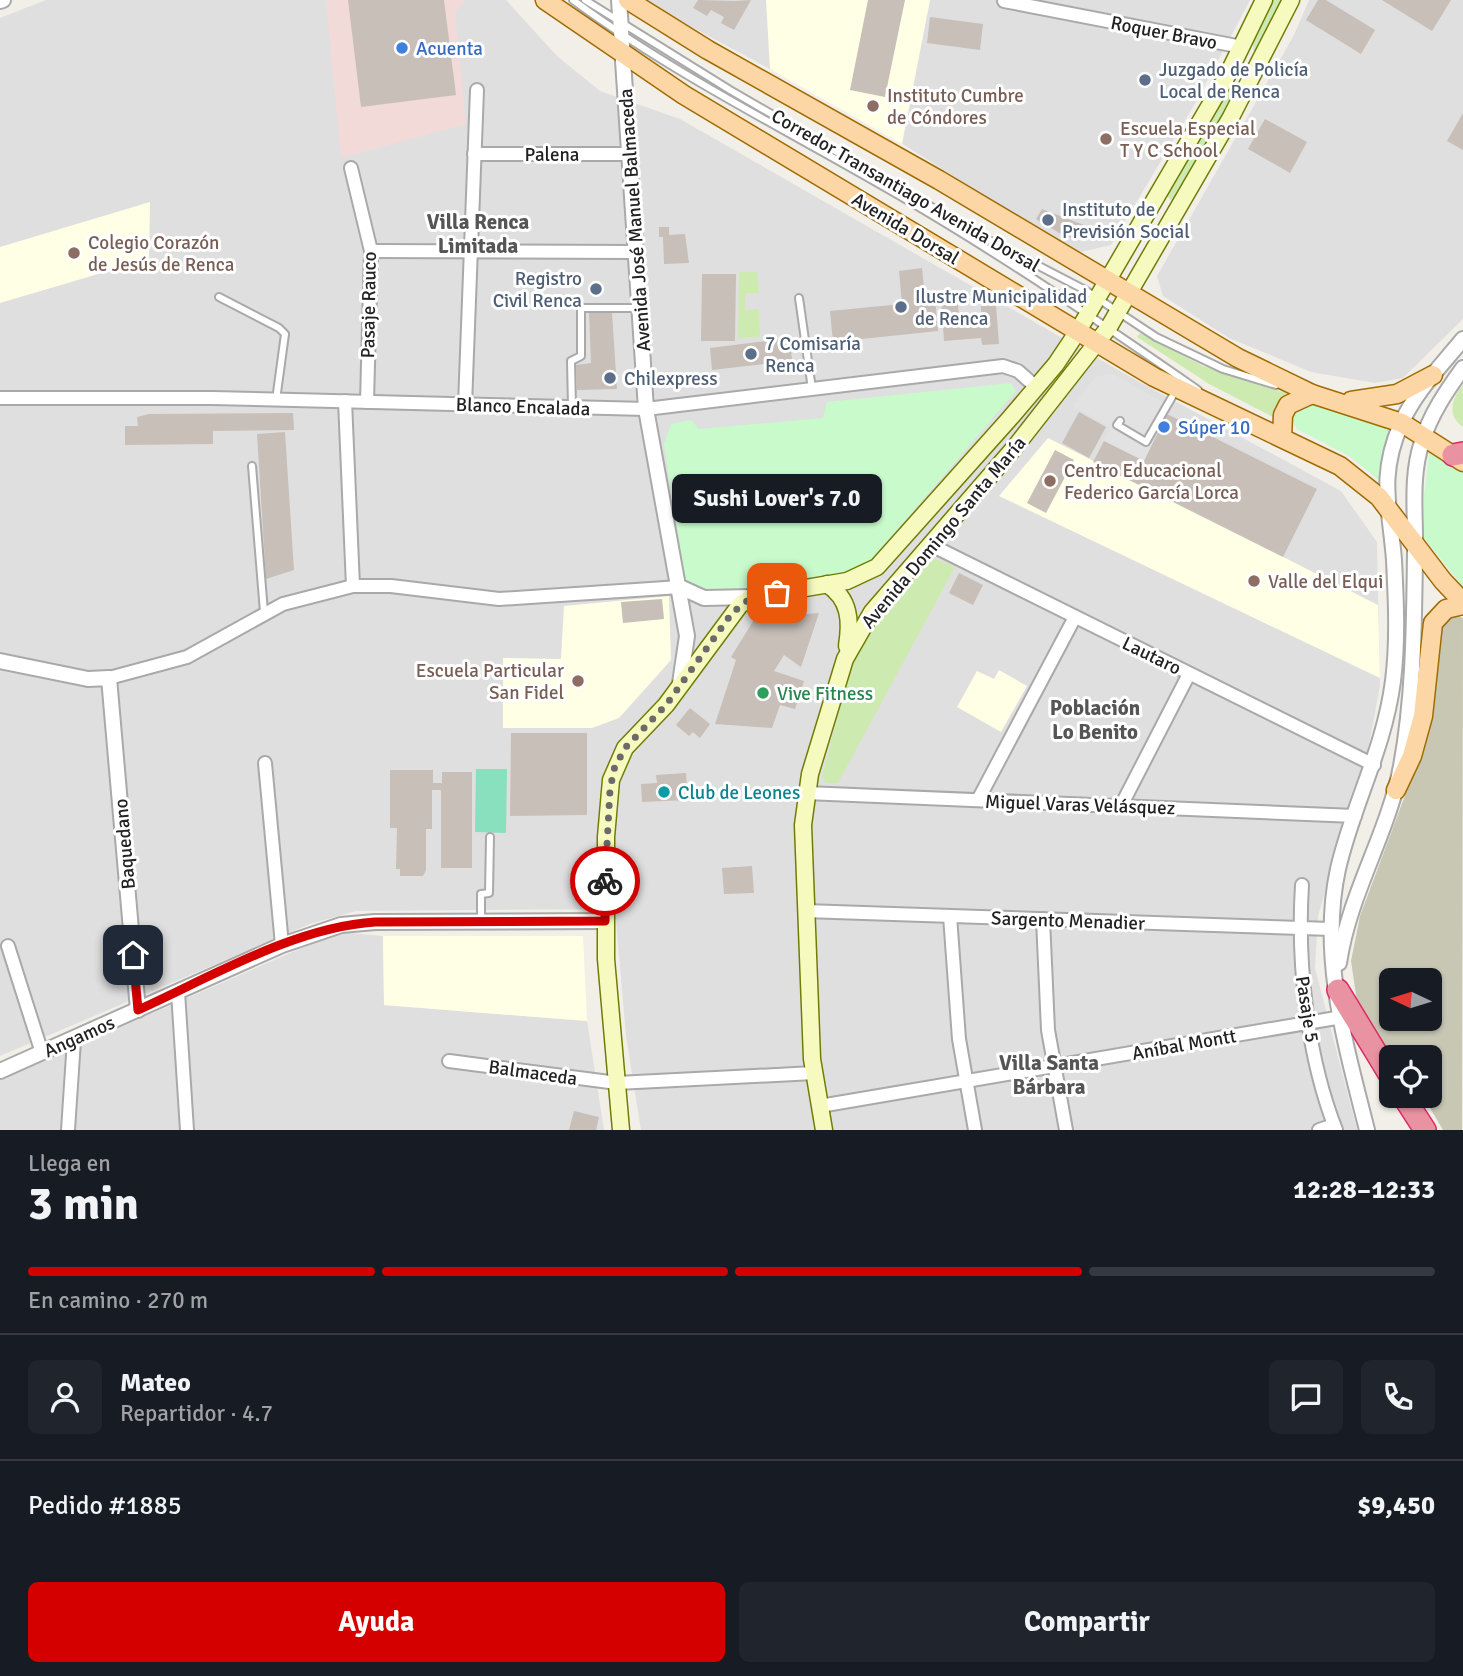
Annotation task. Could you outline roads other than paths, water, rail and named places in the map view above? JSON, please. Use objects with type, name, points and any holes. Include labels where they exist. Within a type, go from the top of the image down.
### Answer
[{"type":"highway","points":[[1337,987],[1379,1057]]},
{"type":"highway","points":[[1411,1108],[1426,1130]]},
{"type":"main road","name":"Avenida Dorsal","points":[[545,0],[624,56],[1098,343],[1177,388],[1340,467],[1379,497],[1463,603]]},
{"type":"main road","points":[[628,0],[720,58],[892,152],[1238,358],[1312,394],[1402,423],[1460,457]]},
{"type":"main road","name":"Avenida Domingo Santa María","points":[[827,584],[859,577],[884,561],[1036,387],[1078,331],[1099,300],[1242,47],[1264,0]]},
{"type":"main road","name":"Avenida Domingo Santa María","points":[[824,1130],[814,1073],[803,825],[806,793],[845,659],[872,612],[931,545],[1109,327],[1231,117],[1291,0]]},
{"type":"main road","points":[[1339,402],[1392,396],[1433,375]]},
{"type":"main road","points":[[1282,438],[1283,415],[1288,405],[1312,394]]},
{"type":"main road","points":[[621,1130],[605,921],[607,824],[614,769],[625,748],[679,688],[732,613],[752,597],[827,584],[839,593],[849,614],[845,659]]},
{"type":"main road","points":[[1396,790],[1412,756],[1423,716],[1433,623],[1446,609],[1463,603]]},
{"type":"street","name":"Avenida José Manuel Balmaceda","points":[[619,0],[646,409],[680,587],[687,648],[679,688]]},
{"type":"street","name":"Roquer Bravo","points":[[1004,1],[1242,47]]},
{"type":"street","points":[[465,404],[477,90]]},
{"type":"street","name":"Palena","points":[[474,154],[630,154]]},
{"type":"street","name":"Pasaje Rauco","points":[[351,168],[371,251],[367,402]]},
{"type":"street","points":[[371,251],[636,252]]},
{"type":"street","points":[[1367,1130],[1342,1017],[1331,929],[1339,869],[1386,723],[1395,657],[1394,557],[1386,507],[1390,461],[1402,423],[1433,375],[1463,339]]},
{"type":"street","name":"Blanco Encalada","points":[[0,398],[345,401],[646,409],[1003,366],[1018,371],[1036,387]]},
{"type":"street","points":[[1337,987],[1347,925],[1396,790],[1410,698],[1415,479],[1424,435],[1444,394],[1463,368]]},
{"type":"street","points":[[345,401],[353,586]]},
{"type":"street","name":"Lautaro","points":[[931,545],[1374,765]]},
{"type":"street","points":[[0,661],[88,679],[109,678],[187,657],[264,612],[296,600],[353,586],[391,586],[499,599],[680,587],[704,598],[752,597]]},
{"type":"street","points":[[978,800],[1075,617]]},
{"type":"street","points":[[1121,806],[1189,674]]},
{"type":"street","name":"Baquedano","points":[[109,678],[138,1010]]},
{"type":"street","points":[[265,762],[282,945]]},
{"type":"street","name":"Miguel Varas Velásquez","points":[[806,793],[1355,816]]},
{"type":"street","name":"Pasaje 5","points":[[1302,885],[1300,928],[1309,1023],[1335,1127]]},
{"type":"street","name":"Sargento Menadier","points":[[805,911],[1331,929]]},
{"type":"street","points":[[950,916],[954,997],[965,1081],[975,1130]]},
{"type":"street","points":[[1043,919],[1044,993],[1053,1067],[1066,1130]]},
{"type":"street","name":"Angamos","points":[[0,1071],[282,945],[325,929],[358,923],[605,921]]},
{"type":"street","points":[[8,946],[42,1053]]},
{"type":"street","points":[[178,992],[187,1130]]},
{"type":"street","name":"Aníbal Montt","points":[[820,1106],[1342,1017]]},
{"type":"street","points":[[68,1130],[74,1040]]},
{"type":"street","name":"Balmaceda","points":[[449,1060],[617,1083]]},
{"type":"street","points":[[617,1083],[814,1073]]},
{"type":"street","points":[[1319,1130],[1335,1127]]},
{"type":"lane","name":"Corredor Transantiago Avenida Dorsal","points":[[573,0],[703,85],[900,196],[1089,314],[1234,415]]},
{"type":"lane","name":"Corredor Transantiago Avenida Dorsal","points":[[585,0],[621,30],[1099,300],[1156,337],[1207,362],[1312,394]]},
{"type":"lane","points":[[219,297],[279,328],[285,334],[276,400]]},
{"type":"lane","points":[[799,298],[813,389]]},
{"type":"lane","points":[[572,409],[571,361],[581,356],[581,308],[640,308]]},
{"type":"lane","points":[[1120,421],[1117,425],[1146,442],[1177,388]]},
{"type":"lane","points":[[252,466],[264,612]]},
{"type":"lane","points":[[481,921],[481,894],[489,894],[490,837]]},
{"type":"place","name":"Acuenta","points":[[402,48]]},
{"type":"place","name":"Juzgado de Policía Local de Renca","points":[[1145,80]]},
{"type":"place","name":"Instituto Cumbre de Cóndores","points":[[873,106]]},
{"type":"place","name":"Escuela Especial T Y C School","points":[[1106,139]]},
{"type":"place","name":"Instituto de Previsión Social","points":[[1048,220]]},
{"type":"place","name":"Colegio Corazón de Jesús de Renca","points":[[74,253]]},
{"type":"place","name":"Registro Civil Renca","points":[[596,289]]},
{"type":"place","name":"Ilustre Municipalidad de Renca","points":[[901,307]]},
{"type":"place","name":"7 Comisaría Renca","points":[[751,354]]},
{"type":"place","name":"Chilexpress","points":[[610,378]]},
{"type":"place","name":"Súper 10","points":[[1164,427]]},
{"type":"place","name":"Centro Educacional Federico García Lorca","points":[[1050,481]]},
{"type":"place","name":"Valle del Elqui","points":[[1254,581]]},
{"type":"place","name":"Sushi Lover's 7.0","points":[[777,593]]},
{"type":"place","name":"Escuela Particular San Fidel","points":[[578,681]]},
{"type":"place","name":"Vive Fitness","points":[[763,693]]},
{"type":"place","name":"Club de Leones","points":[[664,792]]},
{"type":"district","name":"Villa Renca Limitada","points":[[478,234]]},
{"type":"district","name":"Población Lo Benito","points":[[1095,720]]},
{"type":"district","name":"Villa Santa Bárbara","points":[[1049,1075]]}]
